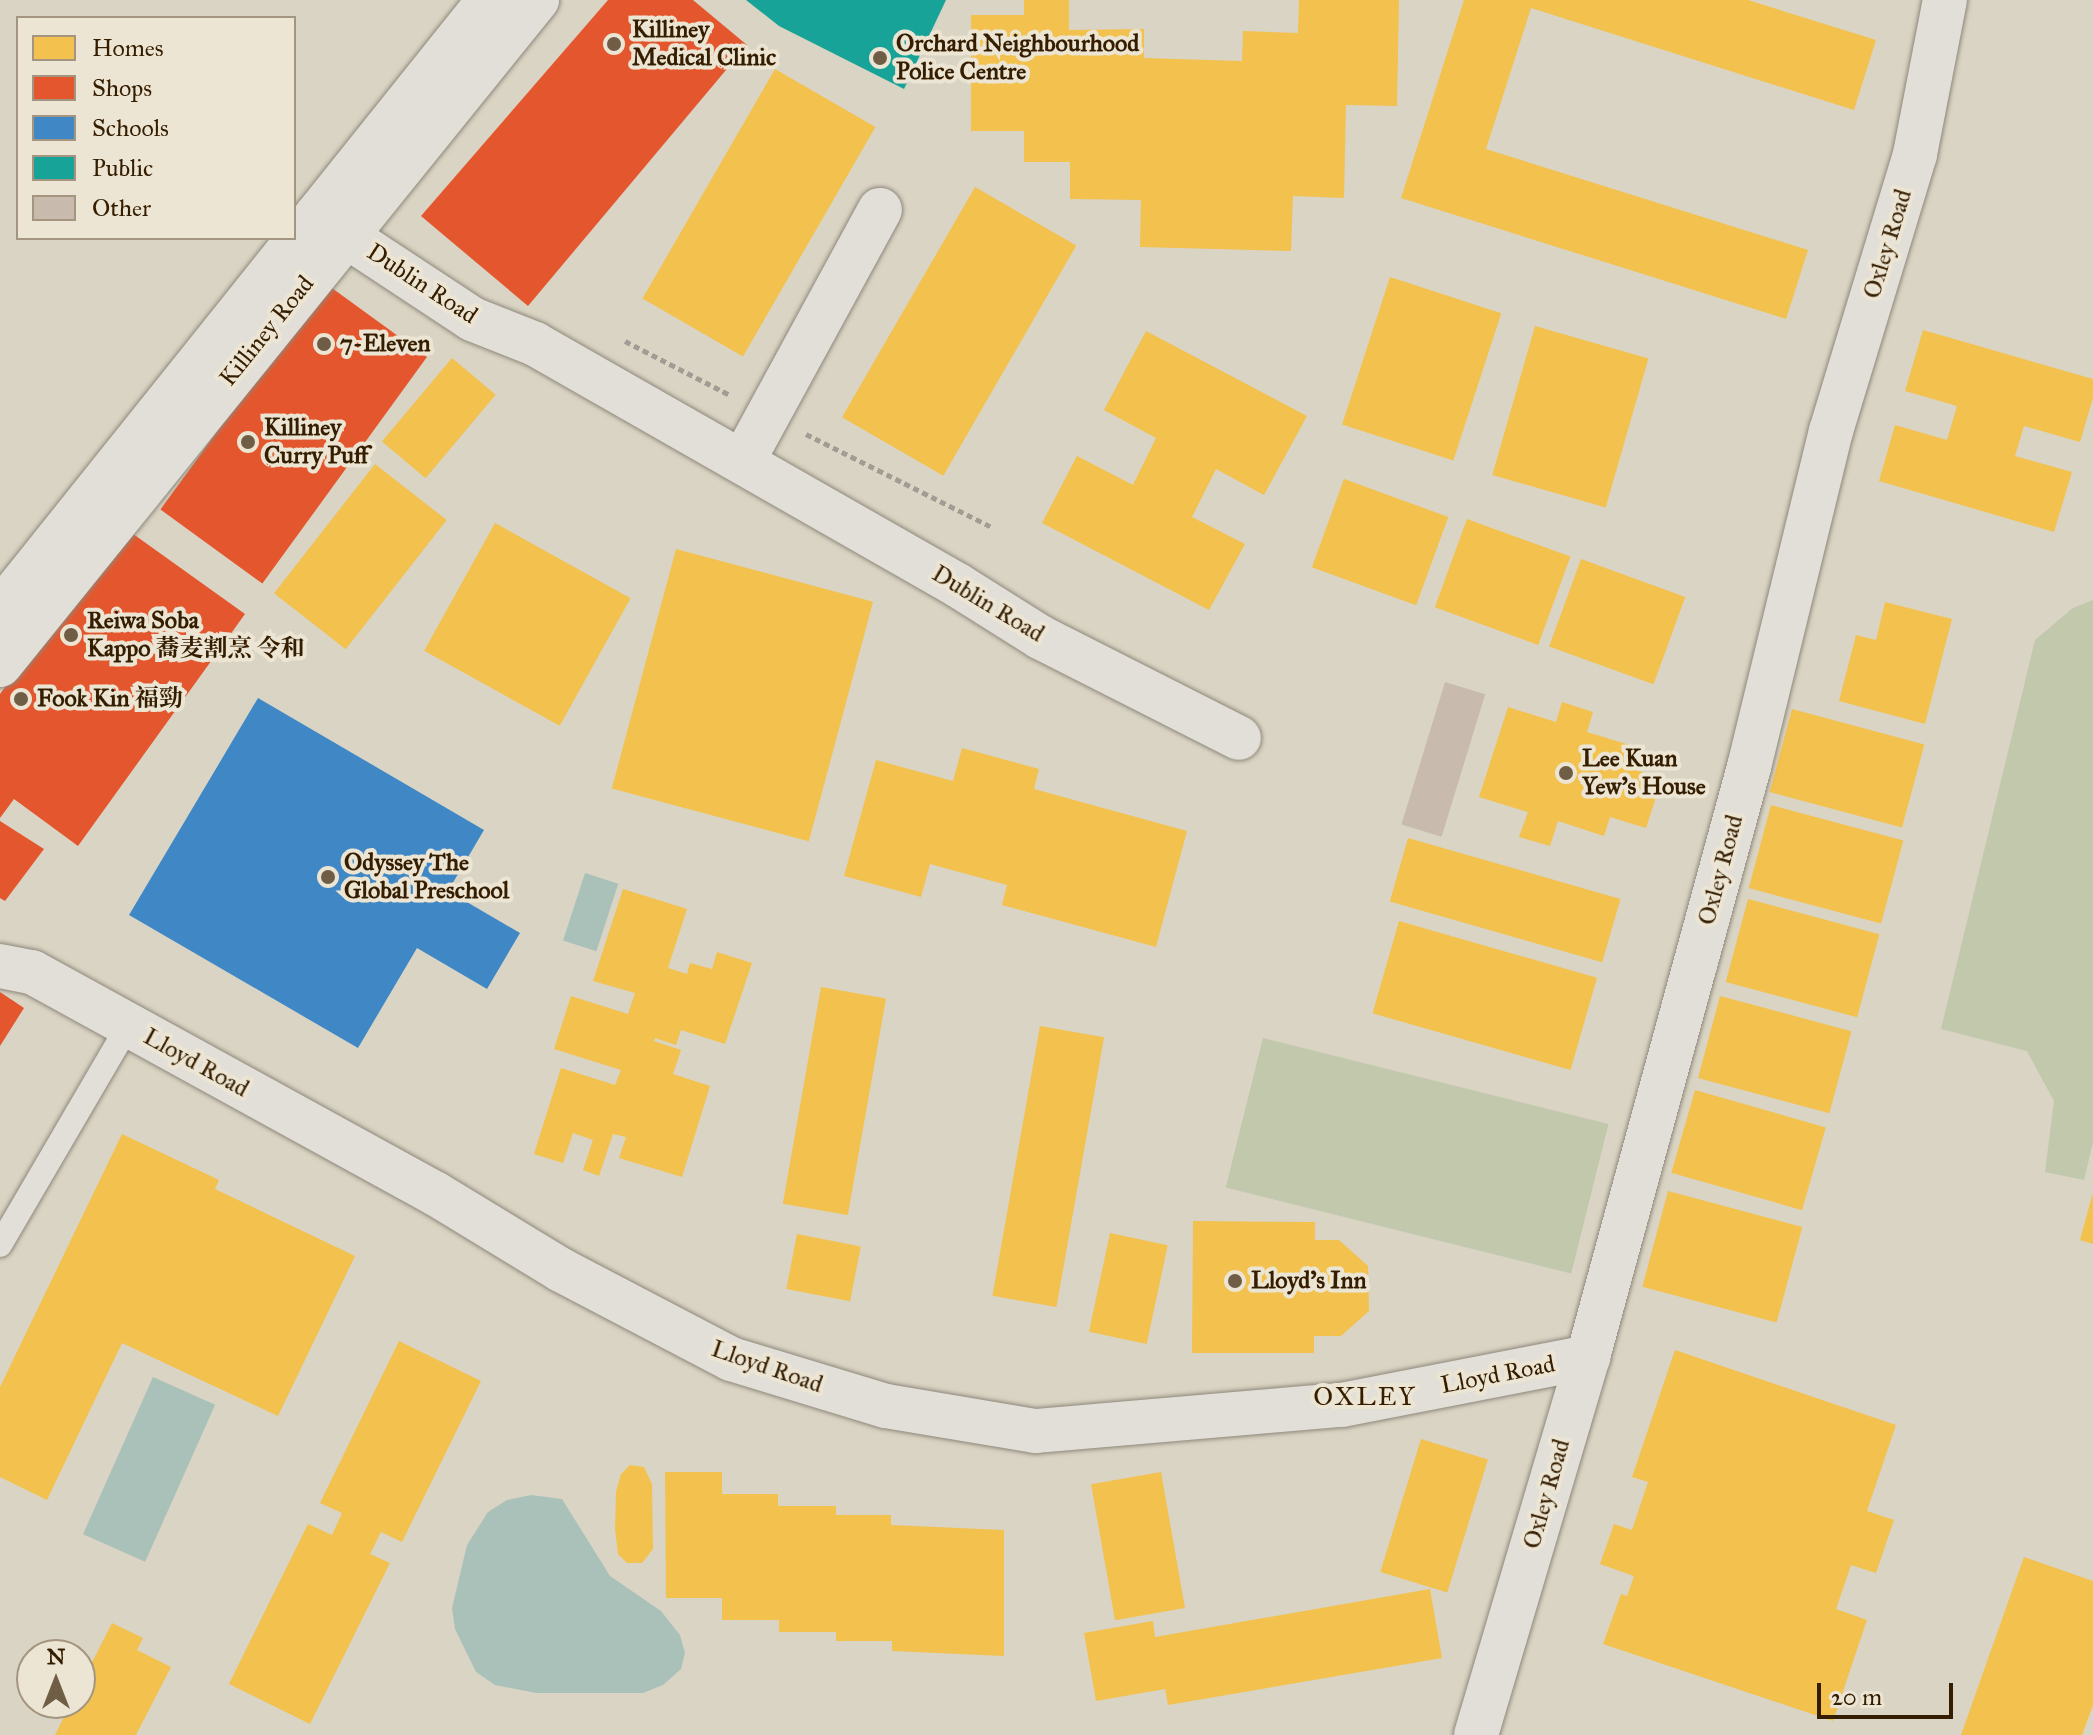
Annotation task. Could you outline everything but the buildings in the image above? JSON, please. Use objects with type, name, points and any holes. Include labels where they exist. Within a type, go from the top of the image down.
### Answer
[{"type":"street","name":"Killiney Road","points":[[0,665],[339,213],[489,0]]},
{"type":"street","name":"Killiney Road","points":[[0,611],[339,213],[537,0]]},
{"type":"street","name":"Oxley Road","points":[[1476,1735],[1588,1357],[1749,767],[1831,431],[1915,154],[1945,0]]},
{"type":"street","points":[[743,461],[880,210]]},
{"type":"street","name":"Dublin Road","points":[[339,213],[472,319],[535,344],[743,461],[1040,637],[1239,738]]},
{"type":"street","name":"Lloyd Road","points":[[0,939],[16,969],[128,1026],[436,1194],[561,1270],[731,1359],[886,1406],[1036,1431],[1342,1405],[1588,1357]]},
{"type":"lane","points":[[0,1245],[128,1026]]},
{"type":"green space","points":[[2093,600],[2093,1142],[2084,1180],[2045,1172],[2054,1101],[2027,1051],[1941,1029],[2035,640],[2073,608]]},
{"type":"green space","points":[[1263,1038],[1608,1124],[1571,1274],[1226,1187]]},
{"type":"water","points":[[585,873],[618,884],[596,951],[563,941]]},
{"type":"water","points":[[153,1377],[215,1405],[145,1562],[83,1534]]},
{"type":"water","points":[[531,1495],[562,1499],[610,1576],[661,1611],[680,1635],[685,1653],[681,1669],[663,1685],[643,1693],[536,1693],[495,1685],[476,1672],[455,1629],[452,1608],[467,1545],[488,1512],[507,1500]]},
{"type":"place","name":"Killiney Medical Clinic","points":[[614,44]]},
{"type":"place","name":"Orchard Neighbourhood Police Centre","points":[[880,58]]},
{"type":"place","name":"7-Eleven","points":[[324,344]]},
{"type":"place","name":"Killiney Curry Puff","points":[[248,442]]},
{"type":"place","name":"Reiwa Soba Kappo 蕎麦割烹 令和","points":[[71,635]]},
{"type":"place","name":"Fook Kin 福勁","points":[[21,699]]},
{"type":"place","name":"Lee Kuan Yew's House","points":[[1566,773]]},
{"type":"place","name":"Odyssey The Global Preschool","points":[[328,877]]},
{"type":"place","name":"Lloyd's Inn","points":[[1235,1281]]},
{"type":"district","name":"OXLEY","points":[[1365,1397]]}]
